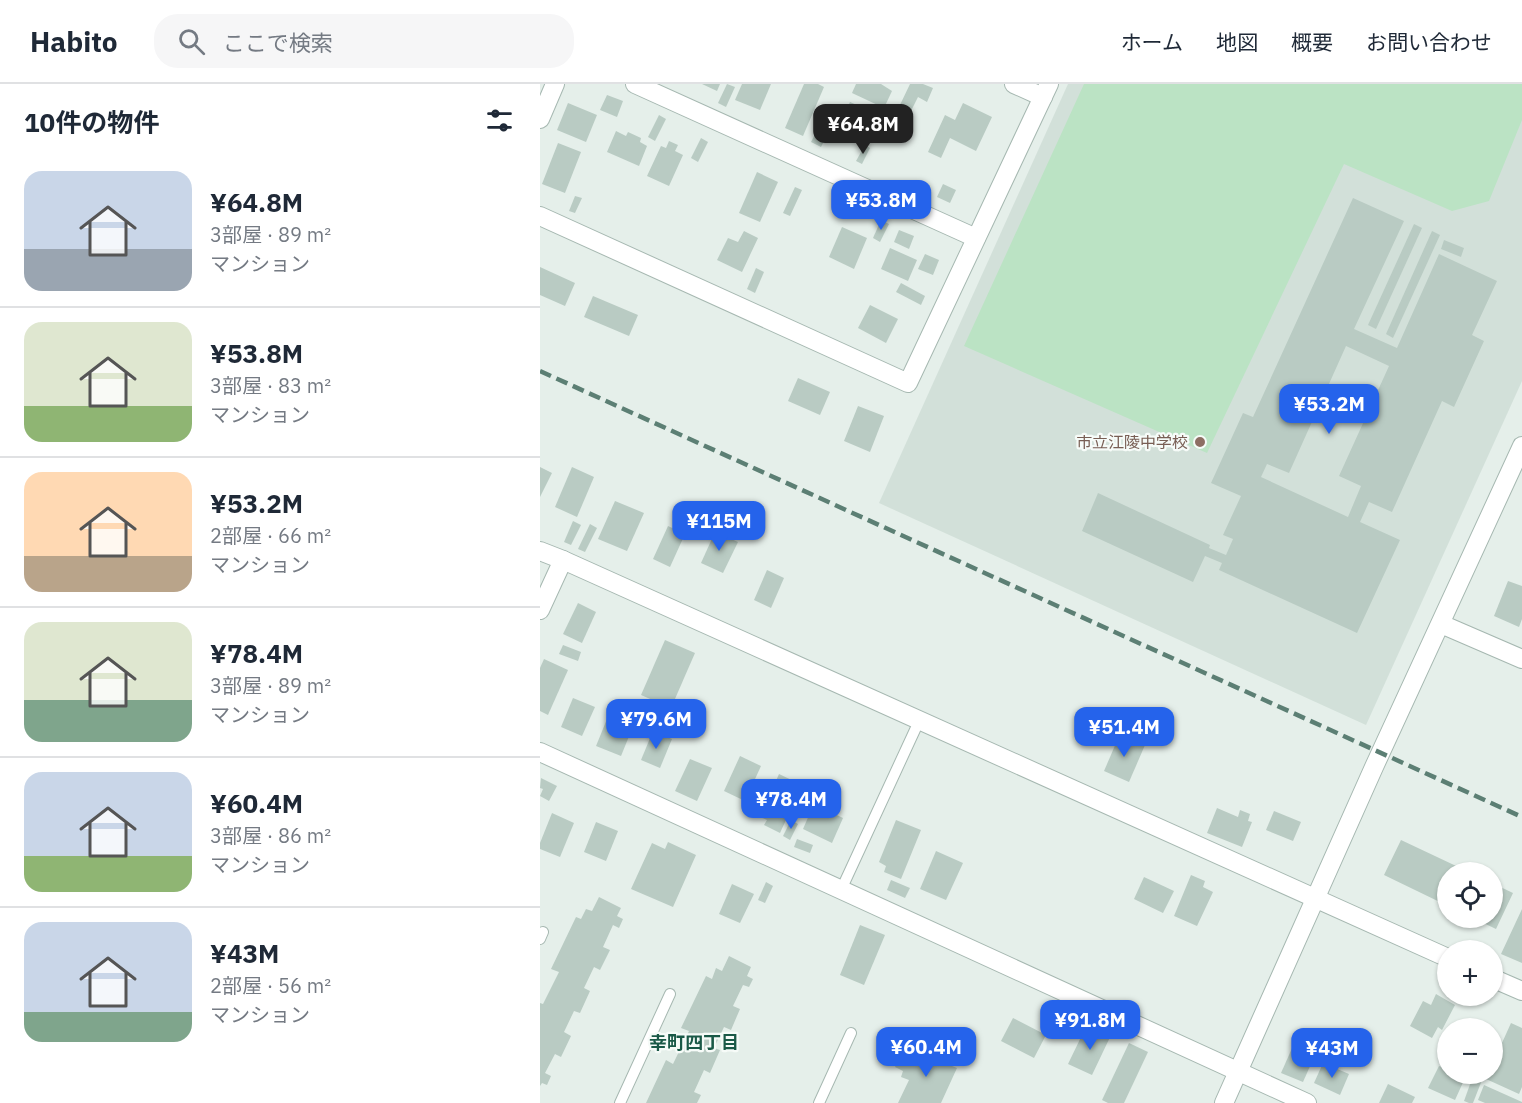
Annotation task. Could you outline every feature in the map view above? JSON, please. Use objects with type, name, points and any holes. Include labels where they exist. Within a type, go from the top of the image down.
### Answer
[{"type":"street","points":[[540,119],[555,84]]},
{"type":"street","points":[[635,84],[976,238]]},
{"type":"street","points":[[540,216],[908,383],[1046,91],[1014,84]]},
{"type":"street","points":[[1224,1103],[1374,767],[1517,470],[1522,447]]},
{"type":"street","points":[[540,550],[1437,953]]},
{"type":"street","points":[[540,610],[563,560]]},
{"type":"street","points":[[1441,624],[1522,659]]},
{"type":"street","points":[[540,752],[1307,1103]]},
{"type":"street","points":[[1503,983],[1522,992]]},
{"type":"lane","points":[[841,890],[920,719]]},
{"type":"lane","points":[[620,1103],[670,994]]},
{"type":"lane","points":[[819,1103],[851,1033]]},
{"type":"shaded area","name":"市立江陵中学校","points":[[1068,84],[1522,84],[1522,381],[1366,725],[879,503]]},
{"type":"green space","points":[[1084,84],[1522,84],[1522,120],[1489,201],[1452,211],[1344,164],[1207,453],[964,346]]},
{"type":"building","points":[[702,84],[720,84],[717,91]]},
{"type":"building","points":[[727,84],[735,87],[726,107],[718,103]]},
{"type":"building","points":[[742,84],[771,84],[760,110],[735,100]]},
{"type":"building","points":[[804,84],[818,84],[824,87],[803,136],[785,128]]},
{"type":"building","points":[[856,84],[881,84],[892,91],[884,108],[852,93]]},
{"type":"building","points":[[910,84],[923,84],[933,88],[927,102],[918,97],[910,113],[899,107]]},
{"type":"building","points":[[607,95],[623,101],[617,117],[600,110]]},
{"type":"building","points":[[850,102],[877,114],[868,136],[840,124]]},
{"type":"building","points":[[568,103],[597,115],[586,142],[557,130]]},
{"type":"building","points":[[963,103],[992,117],[976,151],[950,138],[941,158],[928,152],[945,115],[955,120]]},
{"type":"building","points":[[659,115],[666,119],[655,141],[648,137]]},
{"type":"building","points":[[821,123],[831,127],[821,147],[811,142]]},
{"type":"building","points":[[616,131],[626,136],[628,132],[641,138],[640,142],[647,146],[639,166],[607,152]]},
{"type":"building","points":[[701,138],[708,142],[698,162],[691,158]]},
{"type":"building","points":[[669,141],[678,145],[675,151],[683,155],[669,186],[647,176],[661,146],[666,148]]},
{"type":"building","points":[[558,143],[581,152],[565,193],[542,184]]},
{"type":"building","points":[[865,145],[870,148],[862,164],[856,161]]},
{"type":"building","points":[[757,172],[778,182],[760,222],[739,213]]},
{"type":"building","points":[[943,184],[956,190],[950,203],[937,197]]},
{"type":"building","points":[[795,187],[802,190],[790,216],[783,213]]},
{"type":"building","points":[[575,196],[582,198],[575,213],[569,211]]},
{"type":"building","points":[[1353,198],[1404,221],[1354,329],[1397,348],[1439,254],[1497,281],[1472,335],[1484,341],[1454,407],[1442,401],[1392,512],[1369,502],[1360,522],[1400,540],[1357,633],[1219,570],[1222,563],[1205,556],[1193,582],[1082,531],[1098,493],[1210,545],[1209,548],[1226,555],[1233,539],[1223,535],[1241,496],[1211,483],[1243,413],[1253,417]],"holes":[[[1346,346],[1389,366],[1339,476],[1361,486],[1348,517],[1261,477],[1267,464],[1289,473]]]},
{"type":"building","points":[[881,220],[889,224],[880,242],[873,238]]},
{"type":"building","points":[[1414,224],[1422,228],[1376,329],[1368,325]]},
{"type":"building","points":[[842,227],[867,238],[854,269],[829,257]]},
{"type":"building","points":[[899,230],[914,236],[909,249],[894,242]]},
{"type":"building","points":[[744,231],[758,238],[742,272],[717,260],[728,238],[738,242]]},
{"type":"building","points":[[1432,231],[1440,235],[1393,338],[1386,334]]},
{"type":"building","points":[[1444,240],[1464,248],[1461,257],[1441,249]]},
{"type":"building","points":[[890,248],[917,260],[908,281],[881,269]]},
{"type":"building","points":[[925,254],[939,260],[933,275],[918,269]]},
{"type":"building","points":[[540,267],[575,283],[565,306],[540,295]]},
{"type":"building","points":[[756,268],[764,272],[755,293],[747,289]]},
{"type":"building","points":[[901,283],[925,296],[921,305],[896,292]]},
{"type":"building","points":[[593,296],[638,315],[629,336],[584,317]]},
{"type":"building","points":[[870,305],[898,319],[886,343],[858,328]]},
{"type":"building","points":[[798,378],[830,392],[820,415],[788,401]]},
{"type":"building","points":[[858,406],[884,416],[870,452],[844,441]]},
{"type":"building","points":[[540,467],[552,473],[540,497]]},
{"type":"building","points":[[572,467],[594,477],[577,517],[555,507]]},
{"type":"building","points":[[615,501],[644,513],[627,551],[598,539]]},
{"type":"building","points":[[573,521],[581,525],[571,545],[564,542]]},
{"type":"building","points":[[590,524],[597,528],[585,552],[578,549]]},
{"type":"building","points":[[668,526],[685,534],[670,567],[653,559]]},
{"type":"building","points":[[715,532],[738,542],[723,573],[701,563]]},
{"type":"building","points":[[767,570],[784,578],[771,608],[754,600]]},
{"type":"building","points":[[1508,581],[1522,586],[1522,619],[1519,627],[1494,616]]},
{"type":"building","points":[[578,603],[596,612],[582,643],[563,634]]},
{"type":"building","points":[[665,640],[695,653],[671,708],[641,695]]},
{"type":"building","points":[[563,645],[581,652],[578,661],[559,654]]},
{"type":"building","points":[[544,659],[568,670],[548,715],[540,711],[540,668]]},
{"type":"building","points":[[573,698],[595,707],[582,736],[561,727]]},
{"type":"building","points":[[609,714],[634,724],[621,756],[596,746]]},
{"type":"building","points":[[653,731],[672,739],[660,768],[641,760]]},
{"type":"building","points":[[1120,734],[1145,745],[1129,782],[1104,771]]},
{"type":"building","points":[[740,756],[761,766],[745,801],[724,791]]},
{"type":"building","points":[[690,759],[712,768],[697,801],[675,791]]},
{"type":"building","points":[[779,774],[802,785],[780,833],[764,825],[767,820],[760,817]]},
{"type":"building","points":[[541,778],[557,786],[549,801],[540,796],[543,789],[540,788]]},
{"type":"building","points":[[814,804],[843,818],[832,843],[803,829]]},
{"type":"building","points":[[1217,808],[1238,817],[1240,810],[1250,814],[1248,821],[1252,822],[1242,847],[1207,833]]},
{"type":"building","points":[[1274,811],[1301,822],[1293,841],[1266,830]]},
{"type":"building","points":[[552,813],[574,823],[560,857],[540,849],[540,843]]},
{"type":"building","points":[[791,820],[798,824],[790,840],[783,836]]},
{"type":"building","points":[[896,820],[921,830],[901,879],[884,872],[886,866],[879,862]]},
{"type":"building","points":[[596,822],[618,831],[606,861],[584,852]]},
{"type":"building","points":[[797,839],[813,845],[810,853],[794,847]]},
{"type":"building","points":[[1401,840],[1448,862],[1437,862],[1437,901],[1384,875]]},
{"type":"building","points":[[668,842],[696,855],[673,907],[631,889],[652,843],[665,849]]},
{"type":"building","points":[[936,851],[963,863],[946,900],[920,889]]},
{"type":"building","points":[[1191,875],[1205,881],[1203,887],[1213,892],[1197,926],[1174,916]]},
{"type":"building","points":[[1144,877],[1174,891],[1163,913],[1134,899]]},
{"type":"building","points":[[891,880],[910,888],[905,898],[887,890]]},
{"type":"building","points":[[766,882],[773,886],[765,903],[758,900]]},
{"type":"building","points":[[732,884],[754,894],[740,923],[719,914]]},
{"type":"building","points":[[1503,888],[1513,893],[1503,914]]},
{"type":"building","points":[[599,897],[621,908],[617,916],[623,919],[619,928],[613,925],[603,947],[610,950],[600,970],[594,967],[584,988],[590,991],[580,1013],[574,1011],[564,1032],[571,1036],[561,1057],[555,1054],[545,1073],[551,1076],[547,1085],[542,1083],[540,1086],[540,1003],[543,1004],[559,972],[551,969],[576,917],[581,919],[586,909],[592,911]]},
{"type":"building","points":[[1522,909],[1522,963],[1503,955],[1503,950]]},
{"type":"building","points":[[860,925],[885,935],[864,985],[840,975]]},
{"type":"building","points":[[729,956],[751,967],[747,976],[753,979],[749,987],[743,985],[733,1006],[740,1009],[731,1030],[724,1027],[714,1048],[720,1050],[710,1073],[704,1070],[694,1092],[701,1095],[697,1103],[646,1103],[666,1060],[673,1064],[689,1031],[681,1028],[706,976],[712,979],[716,968],[722,971]]},
{"type":"building","points":[[1436,994],[1437,1006],[1454,1006],[1448,1018],[1437,1018],[1437,1029],[1432,1038],[1410,1026],[1423,1001],[1431,1005]]},
{"type":"building","points":[[1013,1018],[1046,1035],[1034,1058],[1001,1041]]},
{"type":"building","points":[[1511,1023],[1522,1028],[1522,1087],[1519,1094],[1497,1084],[1503,1084],[1503,1041]]},
{"type":"building","points":[[1099,1026],[1112,1033],[1092,1075],[1068,1064],[1083,1033],[1093,1038]]},
{"type":"building","points":[[1129,1043],[1148,1052],[1124,1103],[1108,1103],[1102,1100]]},
{"type":"building","points":[[1293,1046],[1315,1055],[1303,1082],[1281,1073]]},
{"type":"building","points":[[929,1050],[954,1062],[952,1066],[957,1068],[941,1103],[898,1103],[909,1080],[901,1077],[903,1071],[895,1067],[899,1059],[907,1063],[911,1056],[917,1059],[919,1055],[926,1058]]},
{"type":"building","points":[[1323,1063],[1349,1074],[1340,1095],[1314,1083]]},
{"type":"building","points":[[1437,1070],[1437,1084],[1462,1084],[1455,1100],[1428,1088]]},
{"type":"building","points":[[1388,1084],[1415,1097],[1412,1103],[1379,1103]]},
{"type":"building","points":[[1470,1084],[1480,1084],[1473,1103],[1464,1101]]},
{"type":"building","points":[[1484,1085],[1522,1103],[1485,1103],[1478,1100]]},
{"type":"railway","points":[[540,371],[1522,817]]},
{"type":"place","name":"市立江陵中学校","points":[[1200,442]]},
{"type":"district","name":"幸町四丁目","points":[[694,1042]]}]
